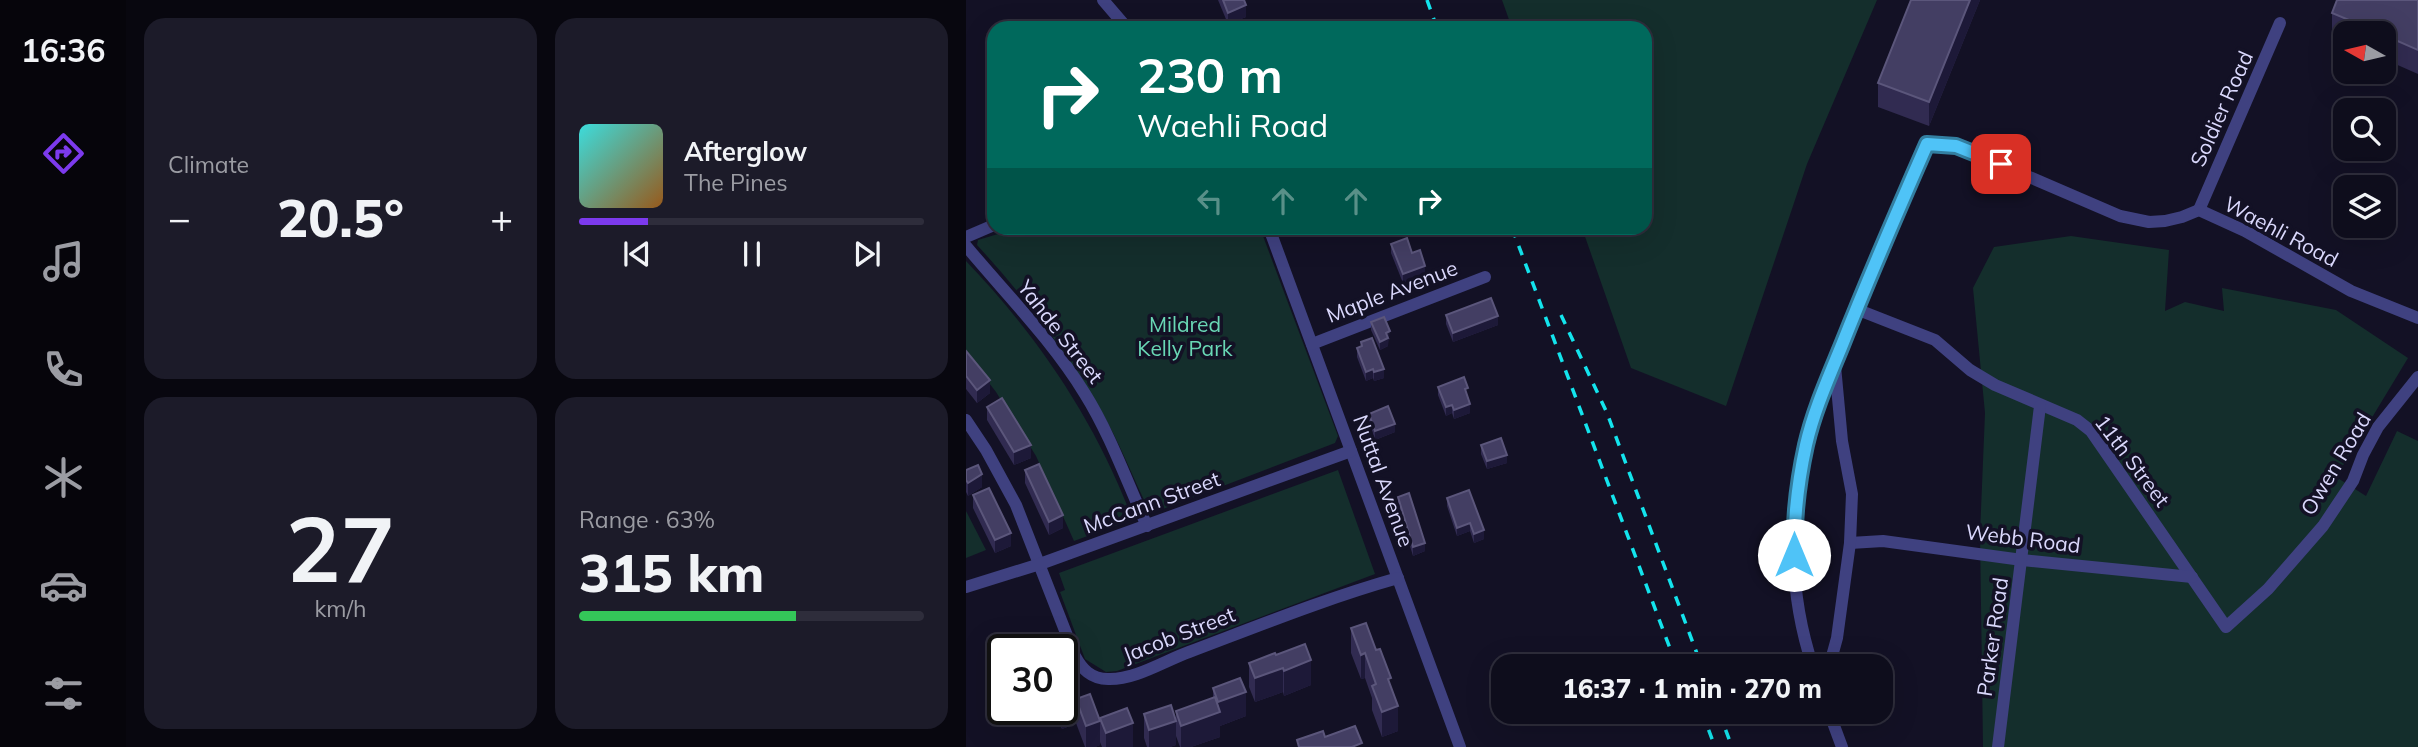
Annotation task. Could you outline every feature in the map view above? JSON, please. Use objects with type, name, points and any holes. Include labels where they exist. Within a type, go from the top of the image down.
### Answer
[{"type":"street","points":[[1103,0],[1121,21]]},
{"type":"street","name":"Soldier Road","points":[[2199,210],[2280,23]]},
{"type":"street","name":"Waehli Road","points":[[1856,309],[1927,144],[1949,145],[1976,153],[2120,216],[2150,222],[2165,221],[2199,210],[2245,231],[2351,292],[2418,318]]},
{"type":"street","points":[[966,237],[987,228]]},
{"type":"street","name":"Nuttal Avenue","points":[[1272,235],[1460,747]]},
{"type":"street","name":"Yahde Street","points":[[966,246],[1057,355],[1085,394],[1147,526]]},
{"type":"street","name":"Maple Avenue","points":[[1312,344],[1485,277]]},
{"type":"street","points":[[1809,654],[1797,600],[1794,521],[1807,442],[1856,309]]},
{"type":"street","name":"11th Street","points":[[1856,309],[1935,340],[1970,370],[1995,385],[2077,420],[2091,431],[2226,627]]},
{"type":"street","points":[[1832,654],[1850,542],[1852,494],[1842,441],[1835,362]]},
{"type":"street","name":"Owen Road","points":[[2226,627],[2268,589],[2323,526],[2353,481],[2378,427],[2418,377]]},
{"type":"street","name":"Parker Road","points":[[1998,747],[2040,406]]},
{"type":"street","name":"Jacob Street","points":[[966,420],[1016,505],[1075,656],[1083,670],[1105,680],[1131,675],[1259,626],[1398,578]]},
{"type":"street","name":"McCann Street","points":[[966,587],[1040,564],[1351,451]]},
{"type":"street","name":"Webb Road","points":[[1850,542],[1883,541],[2022,560],[2192,577]]},
{"type":"street","points":[[1833,724],[1842,747]]},
{"type":"green space","points":[[1502,0],[1877,0],[1807,164],[1726,406],[1631,368],[1584,235],[1652,235],[1652,21],[1510,21]]},
{"type":"green space","name":"Mildred Kelly Park","points":[[995,235],[1263,235],[1338,436],[1335,443],[1155,512],[1149,510],[1087,387],[1043,324],[977,245],[978,240]]},
{"type":"green space","points":[[2071,236],[2169,250],[2165,311],[2185,302],[2224,311],[2222,288],[2336,310],[2408,358],[2336,477],[2366,496],[2397,431],[2418,441],[2418,747],[1983,747],[1980,534],[1985,413],[1973,288],[1994,247]]},
{"type":"green space","points":[[966,261],[1017,318],[1081,412],[1100,445],[1131,515],[1123,523],[1074,541],[1036,456],[996,392],[966,353]]},
{"type":"green space","points":[[1338,470],[1375,574],[1117,671],[1106,672],[1085,659],[1078,634],[1076,634],[1060,592],[1065,590],[1059,573]]},
{"type":"green space","points":[[966,511],[986,550],[966,558]]},
{"type":"building","points":[[1223,0],[1244,0],[1246,5],[1228,13]]},
{"type":"building","points":[[1911,0],[1970,0],[1929,102],[1878,83]]},
{"type":"building","points":[[2337,0],[2418,0],[2418,50],[2396,40],[2396,21],[2351,21],[2332,13]]},
{"type":"building","points":[[1407,238],[1412,253],[1420,250],[1425,266],[1403,274],[1391,244]]},
{"type":"building","points":[[1491,298],[1498,316],[1453,333],[1446,315]]},
{"type":"building","points":[[1384,317],[1390,331],[1386,333],[1388,338],[1380,342],[1371,322]]},
{"type":"building","points":[[1372,338],[1384,369],[1366,372],[1357,348],[1362,346],[1361,342]]},
{"type":"building","points":[[966,351],[990,380],[977,390],[966,376]]},
{"type":"building","points":[[1464,377],[1470,404],[1454,410],[1452,405],[1446,407],[1438,387]]},
{"type":"building","points":[[1002,398],[1031,445],[1014,452],[987,407]]},
{"type":"building","points":[[1388,406],[1395,424],[1375,431],[1369,414]]},
{"type":"building","points":[[1501,438],[1507,455],[1487,461],[1481,445]]},
{"type":"building","points":[[1039,464],[1063,515],[1049,522],[1025,470]]},
{"type":"building","points":[[978,465],[982,474],[968,483],[966,470]]},
{"type":"building","points":[[989,488],[1011,533],[995,540],[973,495]]},
{"type":"building","points":[[1469,490],[1484,530],[1474,534],[1470,523],[1457,528],[1447,498]]},
{"type":"building","points":[[1409,493],[1425,543],[1413,547],[1398,497]]},
{"type":"building","points":[[1366,623],[1376,650],[1380,649],[1398,706],[1382,712],[1372,686],[1376,684],[1365,653],[1361,655],[1351,628]]},
{"type":"building","points":[[1305,644],[1311,660],[1284,671],[1283,668],[1255,678],[1249,663]]},
{"type":"building","points":[[1240,678],[1246,692],[1218,702],[1213,688]]},
{"type":"building","points":[[1090,694],[1100,721],[1086,726],[1078,698]]},
{"type":"building","points":[[1215,697],[1220,712],[1181,726],[1176,711]]},
{"type":"building","points":[[1171,705],[1176,721],[1149,730],[1144,714]]},
{"type":"building","points":[[1127,708],[1133,723],[1106,733],[1100,718]]},
{"type":"building","points":[[1355,726],[1362,743],[1352,747],[1299,747],[1297,740],[1323,731],[1325,737]]},
{"type":"railway","points":[[1427,0],[1434,21]]},
{"type":"railway","points":[[1515,235],[1672,654]]},
{"type":"railway","points":[[1561,315],[1607,413],[1697,654]]},
{"type":"railway","points":[[1706,724],[1715,747]]},
{"type":"railway","points":[[1723,724],[1732,747]]},
{"type":"route","points":[[1794,555],[1794,521],[1800,479],[1807,442],[1818,407],[1856,309],[1927,144],[1956,146],[2001,164]]}]
